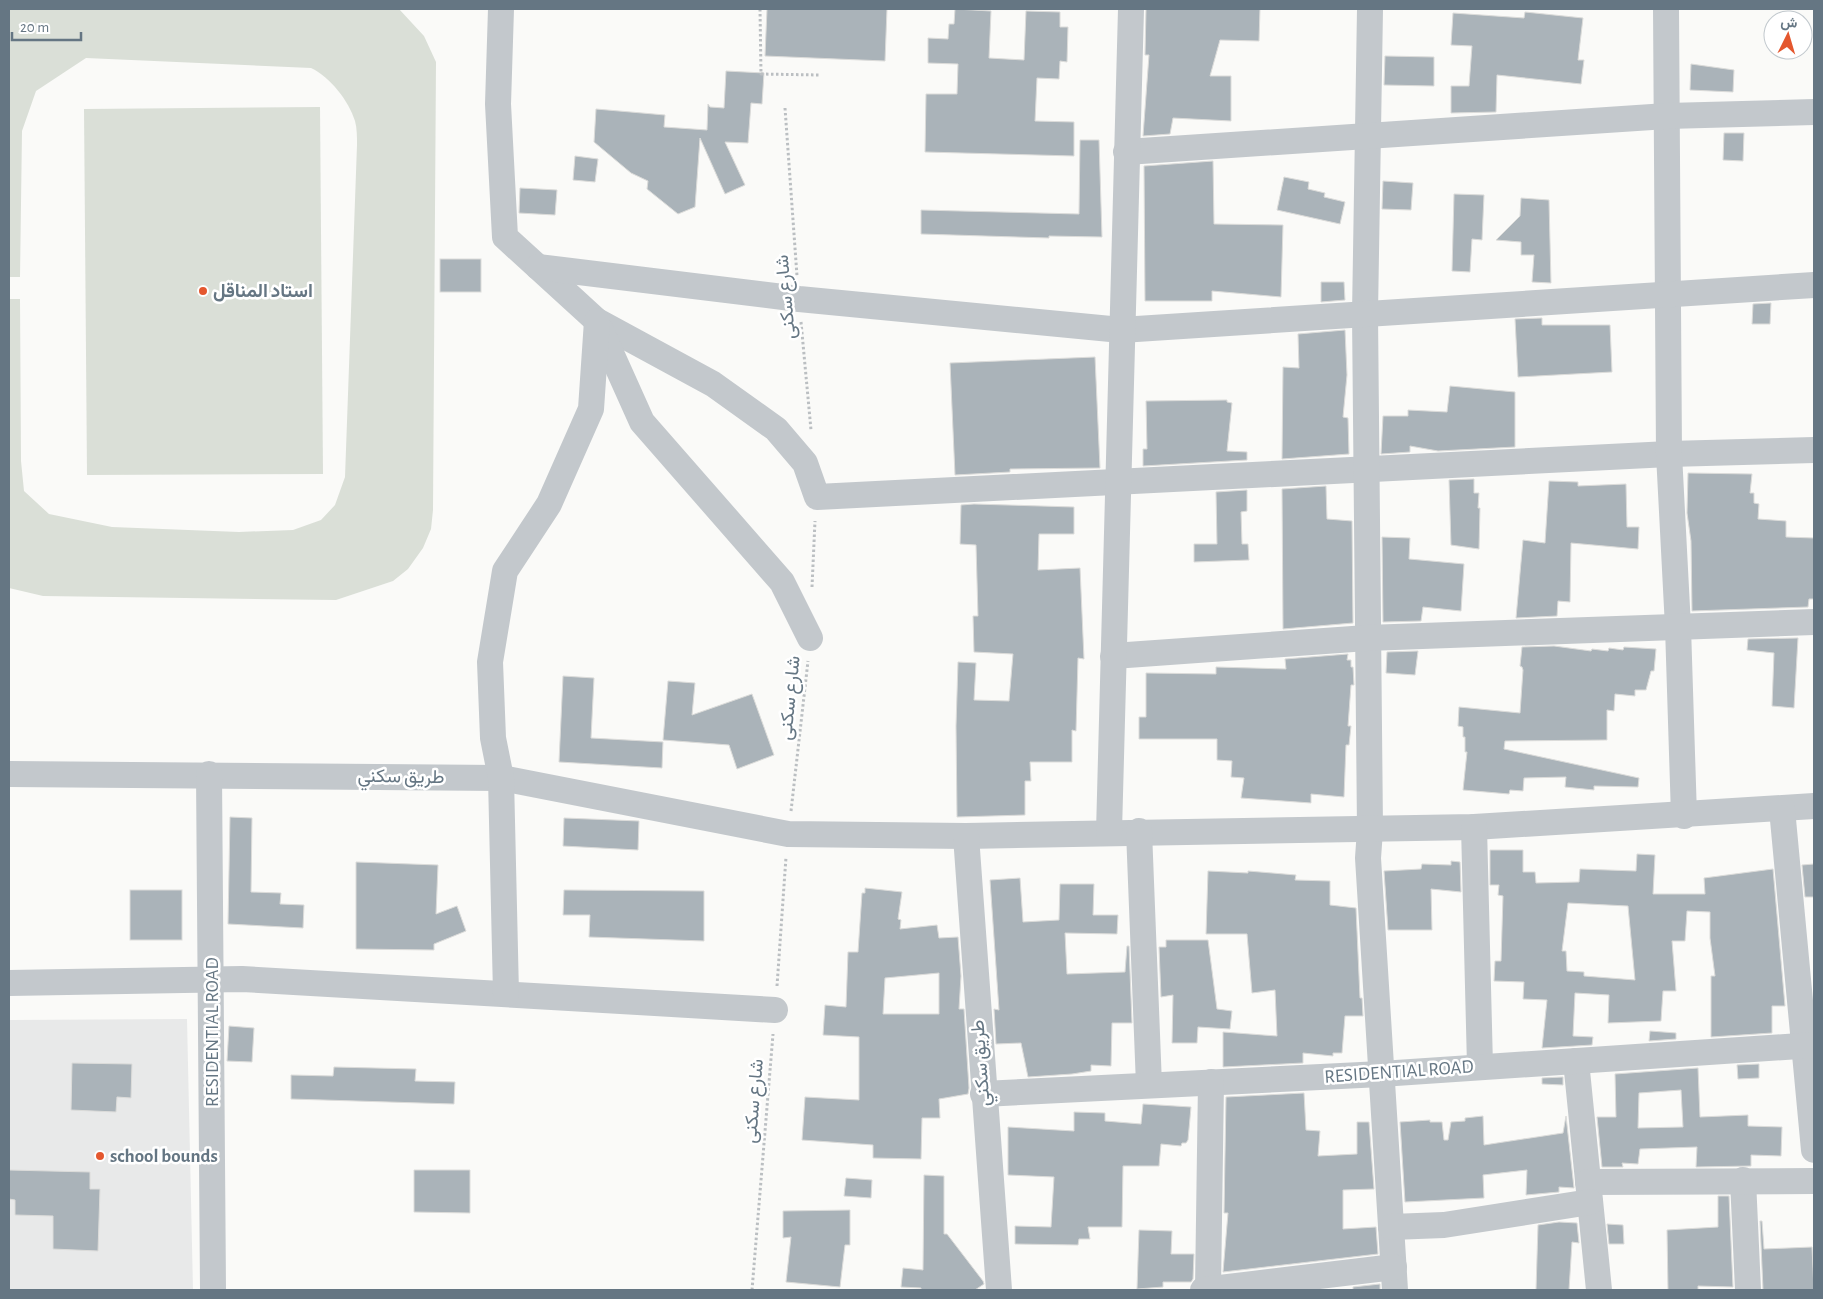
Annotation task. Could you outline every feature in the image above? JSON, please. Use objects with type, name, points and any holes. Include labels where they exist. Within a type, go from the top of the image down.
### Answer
[{"type":"street","points":[[501,9],[498,104],[505,237],[596,321],[714,384],[776,429],[805,463],[816,497],[1669,454],[1814,450]]},
{"type":"street","points":[[1109,832],[1131,9]]},
{"type":"street","points":[[1211,1082],[1205,1290],[1394,1279],[1368,858],[1370,830],[1365,314],[1370,9]]},
{"type":"street","points":[[1666,9],[1669,454],[1678,627],[1684,816]]},
{"type":"street","points":[[1126,152],[1667,116],[1814,112]]},
{"type":"street","points":[[538,266],[799,298],[1121,330],[1814,285]]},
{"type":"street","points":[[596,321],[642,422],[782,582],[810,638]]},
{"type":"street","points":[[506,994],[501,778],[493,738],[490,662],[505,571],[549,504],[591,408],[596,321]]},
{"type":"street","points":[[1113,656],[1367,638],[1814,622]]},
{"type":"street","name":"طريق سكني","points":[[9,774],[209,774],[501,778],[788,834],[966,836],[1109,832],[1370,830],[1474,827],[1684,816],[1814,806]]},
{"type":"street","name":"RESIDENTIAL ROAD","points":[[209,774],[213,1290]]},
{"type":"street","points":[[1782,809],[1809,1045],[1814,1150]]},
{"type":"street","points":[[1474,827],[1480,1066]]},
{"type":"street","points":[[1139,832],[1148,1085]]},
{"type":"street","name":"طريق سكني","points":[[966,836],[983,1094],[999,1290]]},
{"type":"street","points":[[9,983],[242,979],[775,1010]]},
{"type":"street","name":"RESIDENTIAL ROAD","points":[[983,1094],[1381,1074],[1809,1045]]},
{"type":"street","points":[[1576,1061],[1599,1290]]},
{"type":"street","points":[[1391,1227],[1444,1225],[1589,1192],[1743,1180],[1814,1181]]},
{"type":"street","points":[[1743,1180],[1748,1290]]},
{"type":"path","points":[[760,9],[761,74],[819,75]]},
{"type":"path","name":"شارع سكنى","points":[[785,108],[811,437]]},
{"type":"path","points":[[812,591],[816,497]]},
{"type":"path","name":"شارع سكنى","points":[[752,1290],[788,834],[810,638]]},
{"type":"shaded area","points":[[9,9],[399,9],[424,36],[436,62],[433,510],[431,529],[423,548],[408,569],[393,581],[336,600],[43,596],[9,588],[9,299],[20,299],[21,461],[24,491],[49,514],[112,527],[239,532],[293,530],[321,520],[335,505],[345,477],[357,133],[352,113],[338,90],[325,77],[311,68],[86,58],[36,91],[22,131],[20,277],[9,277]]},
{"type":"shaded area","name":"استاد المناقل","points":[[320,107],[323,474],[87,475],[84,109]]},
{"type":"shaded area","name":"school bounds","points":[[187,1019],[193,1290],[9,1290],[9,1020]]},
{"type":"building","points":[[767,9],[887,9],[885,61],[765,56]]},
{"type":"building","points":[[955,9],[991,11],[989,58],[1024,60],[1026,11],[1060,12],[1060,27],[1068,27],[1067,62],[1060,61],[1059,79],[1037,78],[1035,121],[1074,122],[1074,156],[925,152],[926,94],[957,94],[958,64],[928,63],[928,38],[948,39],[949,24],[954,24]]},
{"type":"building","points":[[1146,9],[1260,9],[1259,41],[1220,40],[1210,76],[1231,76],[1231,121],[1173,118],[1170,134],[1143,136],[1149,55],[1145,55]]},
{"type":"building","points":[[1525,12],[1583,18],[1578,60],[1584,60],[1581,84],[1497,75],[1496,112],[1451,113],[1451,86],[1469,86],[1472,46],[1451,45],[1453,13],[1524,18]]},
{"type":"building","points":[[1385,56],[1434,57],[1434,86],[1384,85]]},
{"type":"building","points":[[1691,64],[1734,70],[1733,92],[1690,90]]},
{"type":"building","points":[[726,71],[764,73],[762,104],[751,103],[748,143],[725,142],[745,185],[725,194],[700,138],[695,207],[678,214],[647,189],[648,181],[631,173],[594,142],[596,109],[665,115],[664,127],[707,130],[708,104],[710,107],[724,108]]},
{"type":"building","points":[[1724,133],[1744,133],[1743,161],[1723,160]]},
{"type":"building","points":[[1080,140],[1099,140],[1102,237],[1049,236],[1049,238],[921,234],[921,210],[1079,214]]},
{"type":"building","points":[[575,156],[598,159],[595,182],[573,180]]},
{"type":"building","points":[[1213,161],[1214,224],[1283,225],[1281,297],[1212,291],[1212,301],[1145,301],[1144,166]]},
{"type":"building","points":[[1284,177],[1309,182],[1308,189],[1325,193],[1324,197],[1345,202],[1340,224],[1277,210]]},
{"type":"building","points":[[1383,181],[1413,183],[1411,210],[1382,209]]},
{"type":"building","points":[[520,188],[557,190],[555,215],[519,213]]},
{"type":"building","points":[[1454,194],[1484,195],[1482,240],[1472,239],[1470,272],[1452,271]]},
{"type":"building","points":[[1521,198],[1549,200],[1551,283],[1532,282],[1534,255],[1521,255],[1521,242],[1496,240],[1520,216]]},
{"type":"building","points":[[440,259],[481,259],[481,292],[440,292]]},
{"type":"building","points":[[1321,282],[1344,282],[1345,300],[1321,302]]},
{"type":"building","points":[[1771,303],[1770,324],[1752,324],[1753,304]]},
{"type":"building","points":[[1542,318],[1542,325],[1610,325],[1612,372],[1518,377],[1515,319]]},
{"type":"building","points":[[1345,330],[1347,375],[1343,417],[1348,418],[1349,454],[1282,459],[1283,367],[1299,368],[1298,334]]},
{"type":"building","points":[[1095,357],[1100,468],[1010,469],[1010,472],[955,475],[950,363]]},
{"type":"building","points":[[1450,386],[1515,392],[1515,447],[1438,451],[1410,446],[1410,452],[1381,454],[1383,416],[1408,416],[1408,410],[1447,412]]},
{"type":"building","points":[[1227,400],[1227,402],[1232,403],[1227,451],[1247,452],[1247,460],[1143,466],[1143,449],[1147,449],[1146,401]]},
{"type":"building","points":[[1688,473],[1752,474],[1750,493],[1754,493],[1754,503],[1759,504],[1758,519],[1786,521],[1786,537],[1814,538],[1814,599],[1809,599],[1808,607],[1692,611],[1691,541],[1687,513]]},
{"type":"building","points":[[1474,479],[1474,493],[1479,493],[1479,549],[1451,545],[1449,480]]},
{"type":"building","points":[[1549,481],[1578,482],[1578,486],[1626,484],[1627,527],[1639,527],[1638,549],[1571,543],[1570,602],[1558,601],[1557,616],[1516,618],[1523,540],[1545,543]]},
{"type":"building","points":[[1326,486],[1327,519],[1352,521],[1353,623],[1283,629],[1282,489]]},
{"type":"building","points":[[1247,490],[1247,511],[1241,512],[1242,544],[1248,544],[1249,560],[1194,562],[1194,544],[1217,544],[1216,492]]},
{"type":"building","points":[[961,505],[1074,507],[1074,534],[1039,534],[1038,570],[1080,568],[1084,659],[1078,658],[1076,731],[1072,730],[1072,762],[1030,762],[1031,781],[1025,781],[1025,815],[957,817],[956,726],[958,662],[976,663],[974,700],[1009,701],[1013,654],[974,652],[973,616],[978,616],[976,545],[960,544]]},
{"type":"building","points":[[1382,537],[1410,538],[1409,559],[1464,564],[1461,611],[1423,607],[1421,621],[1383,622]]},
{"type":"building","points":[[1798,638],[1794,708],[1772,706],[1774,653],[1747,650],[1748,639]]},
{"type":"building","points":[[1554,646],[1591,651],[1592,649],[1608,651],[1609,648],[1623,650],[1624,647],[1656,649],[1654,671],[1651,671],[1646,690],[1635,690],[1635,696],[1615,694],[1614,711],[1607,710],[1607,740],[1505,741],[1504,749],[1639,778],[1638,787],[1594,786],[1594,790],[1565,787],[1566,777],[1524,778],[1523,791],[1510,790],[1509,794],[1463,790],[1467,752],[1465,752],[1463,727],[1458,726],[1459,707],[1520,713],[1523,670],[1520,666],[1522,647]]},
{"type":"building","points":[[1418,651],[1415,675],[1386,673],[1387,652]]},
{"type":"building","points":[[1348,654],[1347,660],[1351,660],[1351,667],[1353,667],[1354,685],[1351,685],[1348,726],[1351,726],[1349,745],[1346,745],[1344,797],[1311,794],[1311,803],[1241,798],[1244,778],[1231,777],[1232,761],[1217,760],[1217,739],[1139,739],[1139,717],[1146,717],[1146,673],[1216,674],[1216,667],[1286,669],[1285,659]]},
{"type":"building","points":[[563,676],[594,678],[591,738],[663,742],[662,768],[559,762]]},
{"type":"building","points":[[668,681],[695,683],[692,715],[752,694],[774,755],[737,769],[729,745],[663,740]]},
{"type":"building","points":[[230,817],[252,818],[251,892],[281,893],[280,904],[304,905],[303,928],[228,924]]},
{"type":"building","points":[[564,818],[639,821],[638,850],[563,846]]},
{"type":"building","points":[[1490,850],[1523,850],[1523,872],[1535,872],[1536,883],[1579,882],[1580,869],[1636,871],[1637,854],[1655,855],[1653,894],[1705,894],[1704,878],[1773,869],[1785,1006],[1772,1006],[1772,1033],[1711,1037],[1711,976],[1715,976],[1710,938],[1710,912],[1687,911],[1685,941],[1672,941],[1676,991],[1663,991],[1661,1021],[1608,1023],[1609,995],[1575,993],[1573,1036],[1593,1037],[1592,1045],[1542,1048],[1547,1000],[1523,999],[1524,982],[1494,981],[1495,961],[1501,961],[1503,896],[1498,895],[1499,885],[1490,885]],"holes":[[[1568,903],[1628,906],[1635,980],[1584,976],[1584,972],[1567,971],[1566,951],[1562,951]]]},
{"type":"building","points":[[1451,861],[1460,862],[1461,892],[1431,889],[1432,930],[1388,930],[1384,871],[1421,869],[1422,864],[1451,865]]},
{"type":"building","points":[[356,862],[438,865],[436,914],[457,906],[466,931],[434,944],[434,950],[356,949]]},
{"type":"building","points":[[1814,864],[1814,897],[1805,897],[1802,865]]},
{"type":"building","points":[[1208,871],[1248,873],[1248,871],[1296,875],[1295,880],[1330,881],[1330,905],[1356,908],[1360,998],[1362,998],[1363,1016],[1345,1016],[1342,1053],[1333,1053],[1333,1056],[1303,1053],[1303,1063],[1223,1067],[1223,1032],[1277,1036],[1275,990],[1252,993],[1247,934],[1206,934]]},
{"type":"building","points":[[1020,878],[1023,922],[1059,920],[1060,884],[1094,884],[1093,915],[1118,915],[1117,934],[1065,933],[1067,974],[1125,972],[1127,946],[1129,946],[1132,1023],[1112,1023],[1111,1066],[1091,1065],[1091,1071],[1028,1077],[1021,1043],[996,1044],[994,1009],[999,1010],[990,880]]},
{"type":"building","points":[[865,888],[902,892],[898,919],[901,920],[900,929],[937,925],[939,938],[958,937],[961,976],[959,1009],[964,1009],[968,1094],[939,1099],[940,1118],[922,1118],[921,1159],[873,1158],[873,1145],[802,1140],[805,1097],[859,1100],[859,1037],[823,1035],[825,1005],[846,1007],[848,952],[858,952],[862,893],[865,893]],"holes":[[[939,973],[939,1014],[883,1014],[885,978]]]},
{"type":"building","points":[[130,890],[182,890],[182,940],[130,940]]},
{"type":"building","points":[[564,890],[704,891],[704,941],[589,937],[590,915],[563,915]]},
{"type":"building","points":[[1166,940],[1208,940],[1217,1009],[1232,1011],[1230,1029],[1198,1027],[1197,1043],[1172,1043],[1173,995],[1161,997],[1159,947],[1166,947]]},
{"type":"building","points":[[229,1026],[254,1028],[252,1062],[227,1061]]},
{"type":"building","points":[[1650,1031],[1676,1033],[1676,1039],[1649,1041]]},
{"type":"building","points":[[72,1063],[132,1064],[131,1098],[117,1097],[116,1112],[71,1110]]},
{"type":"building","points":[[1759,1064],[1759,1078],[1738,1079],[1737,1065]]},
{"type":"building","points":[[334,1067],[416,1069],[415,1081],[455,1082],[454,1104],[291,1099],[291,1075],[333,1076]]},
{"type":"building","points":[[1698,1068],[1700,1117],[1748,1115],[1748,1126],[1782,1127],[1781,1156],[1751,1155],[1751,1166],[1696,1167],[1697,1147],[1640,1149],[1638,1164],[1622,1163],[1623,1167],[1602,1167],[1597,1117],[1616,1117],[1615,1074]],"holes":[[[1681,1090],[1683,1127],[1638,1128],[1639,1093]]]},
{"type":"building","points":[[1563,1077],[1563,1085],[1542,1084],[1542,1078]]},
{"type":"building","points":[[1304,1093],[1306,1130],[1320,1131],[1318,1156],[1357,1154],[1357,1122],[1369,1122],[1374,1189],[1343,1190],[1343,1229],[1376,1227],[1378,1254],[1223,1272],[1228,1213],[1224,1213],[1226,1097]]},
{"type":"building","points":[[1143,1104],[1191,1107],[1188,1140],[1186,1143],[1182,1143],[1181,1146],[1161,1144],[1159,1166],[1123,1166],[1122,1227],[1088,1227],[1090,1239],[1079,1239],[1078,1245],[1015,1244],[1015,1226],[1051,1227],[1054,1177],[1008,1175],[1008,1127],[1074,1131],[1074,1112],[1105,1113],[1105,1121],[1141,1124]]},
{"type":"building","points":[[1483,1116],[1484,1145],[1563,1133],[1566,1116],[1574,1188],[1559,1187],[1559,1192],[1526,1195],[1527,1170],[1483,1175],[1484,1198],[1405,1202],[1400,1122],[1430,1120],[1430,1122],[1442,1122],[1444,1140],[1448,1140],[1451,1122],[1465,1121],[1465,1118]]},
{"type":"building","points":[[9,1170],[90,1172],[90,1189],[100,1189],[98,1251],[53,1249],[53,1216],[15,1215],[15,1200],[9,1199]]},
{"type":"building","points":[[414,1170],[470,1170],[470,1213],[414,1212]]},
{"type":"building","points":[[924,1175],[944,1176],[944,1234],[947,1234],[983,1281],[984,1284],[975,1290],[921,1290],[921,1288],[901,1287],[903,1268],[923,1270]]},
{"type":"building","points":[[846,1178],[872,1180],[871,1198],[844,1196]]},
{"type":"building","points":[[1718,1196],[1729,1196],[1733,1287],[1698,1286],[1698,1290],[1668,1290],[1667,1230],[1718,1227]]},
{"type":"building","points":[[850,1210],[850,1245],[845,1245],[840,1287],[786,1282],[791,1237],[783,1238],[783,1211]]},
{"type":"building","points":[[1760,1221],[1762,1221],[1764,1249],[1812,1247],[1814,1290],[1763,1290]]},
{"type":"building","points":[[1559,1222],[1577,1223],[1579,1243],[1572,1242],[1569,1290],[1536,1290],[1538,1225]]},
{"type":"building","points":[[1607,1224],[1623,1225],[1624,1244],[1609,1244]]},
{"type":"building","points":[[1139,1230],[1172,1231],[1171,1254],[1194,1254],[1193,1279],[1191,1282],[1163,1282],[1163,1287],[1137,1289]]},
{"type":"building","points":[[1380,1284],[1380,1290],[1353,1290],[1353,1287]]},
{"type":"place","name":"استاد المناقل","points":[[203,291]]},
{"type":"place","name":"school bounds","points":[[100,1156]]}]
